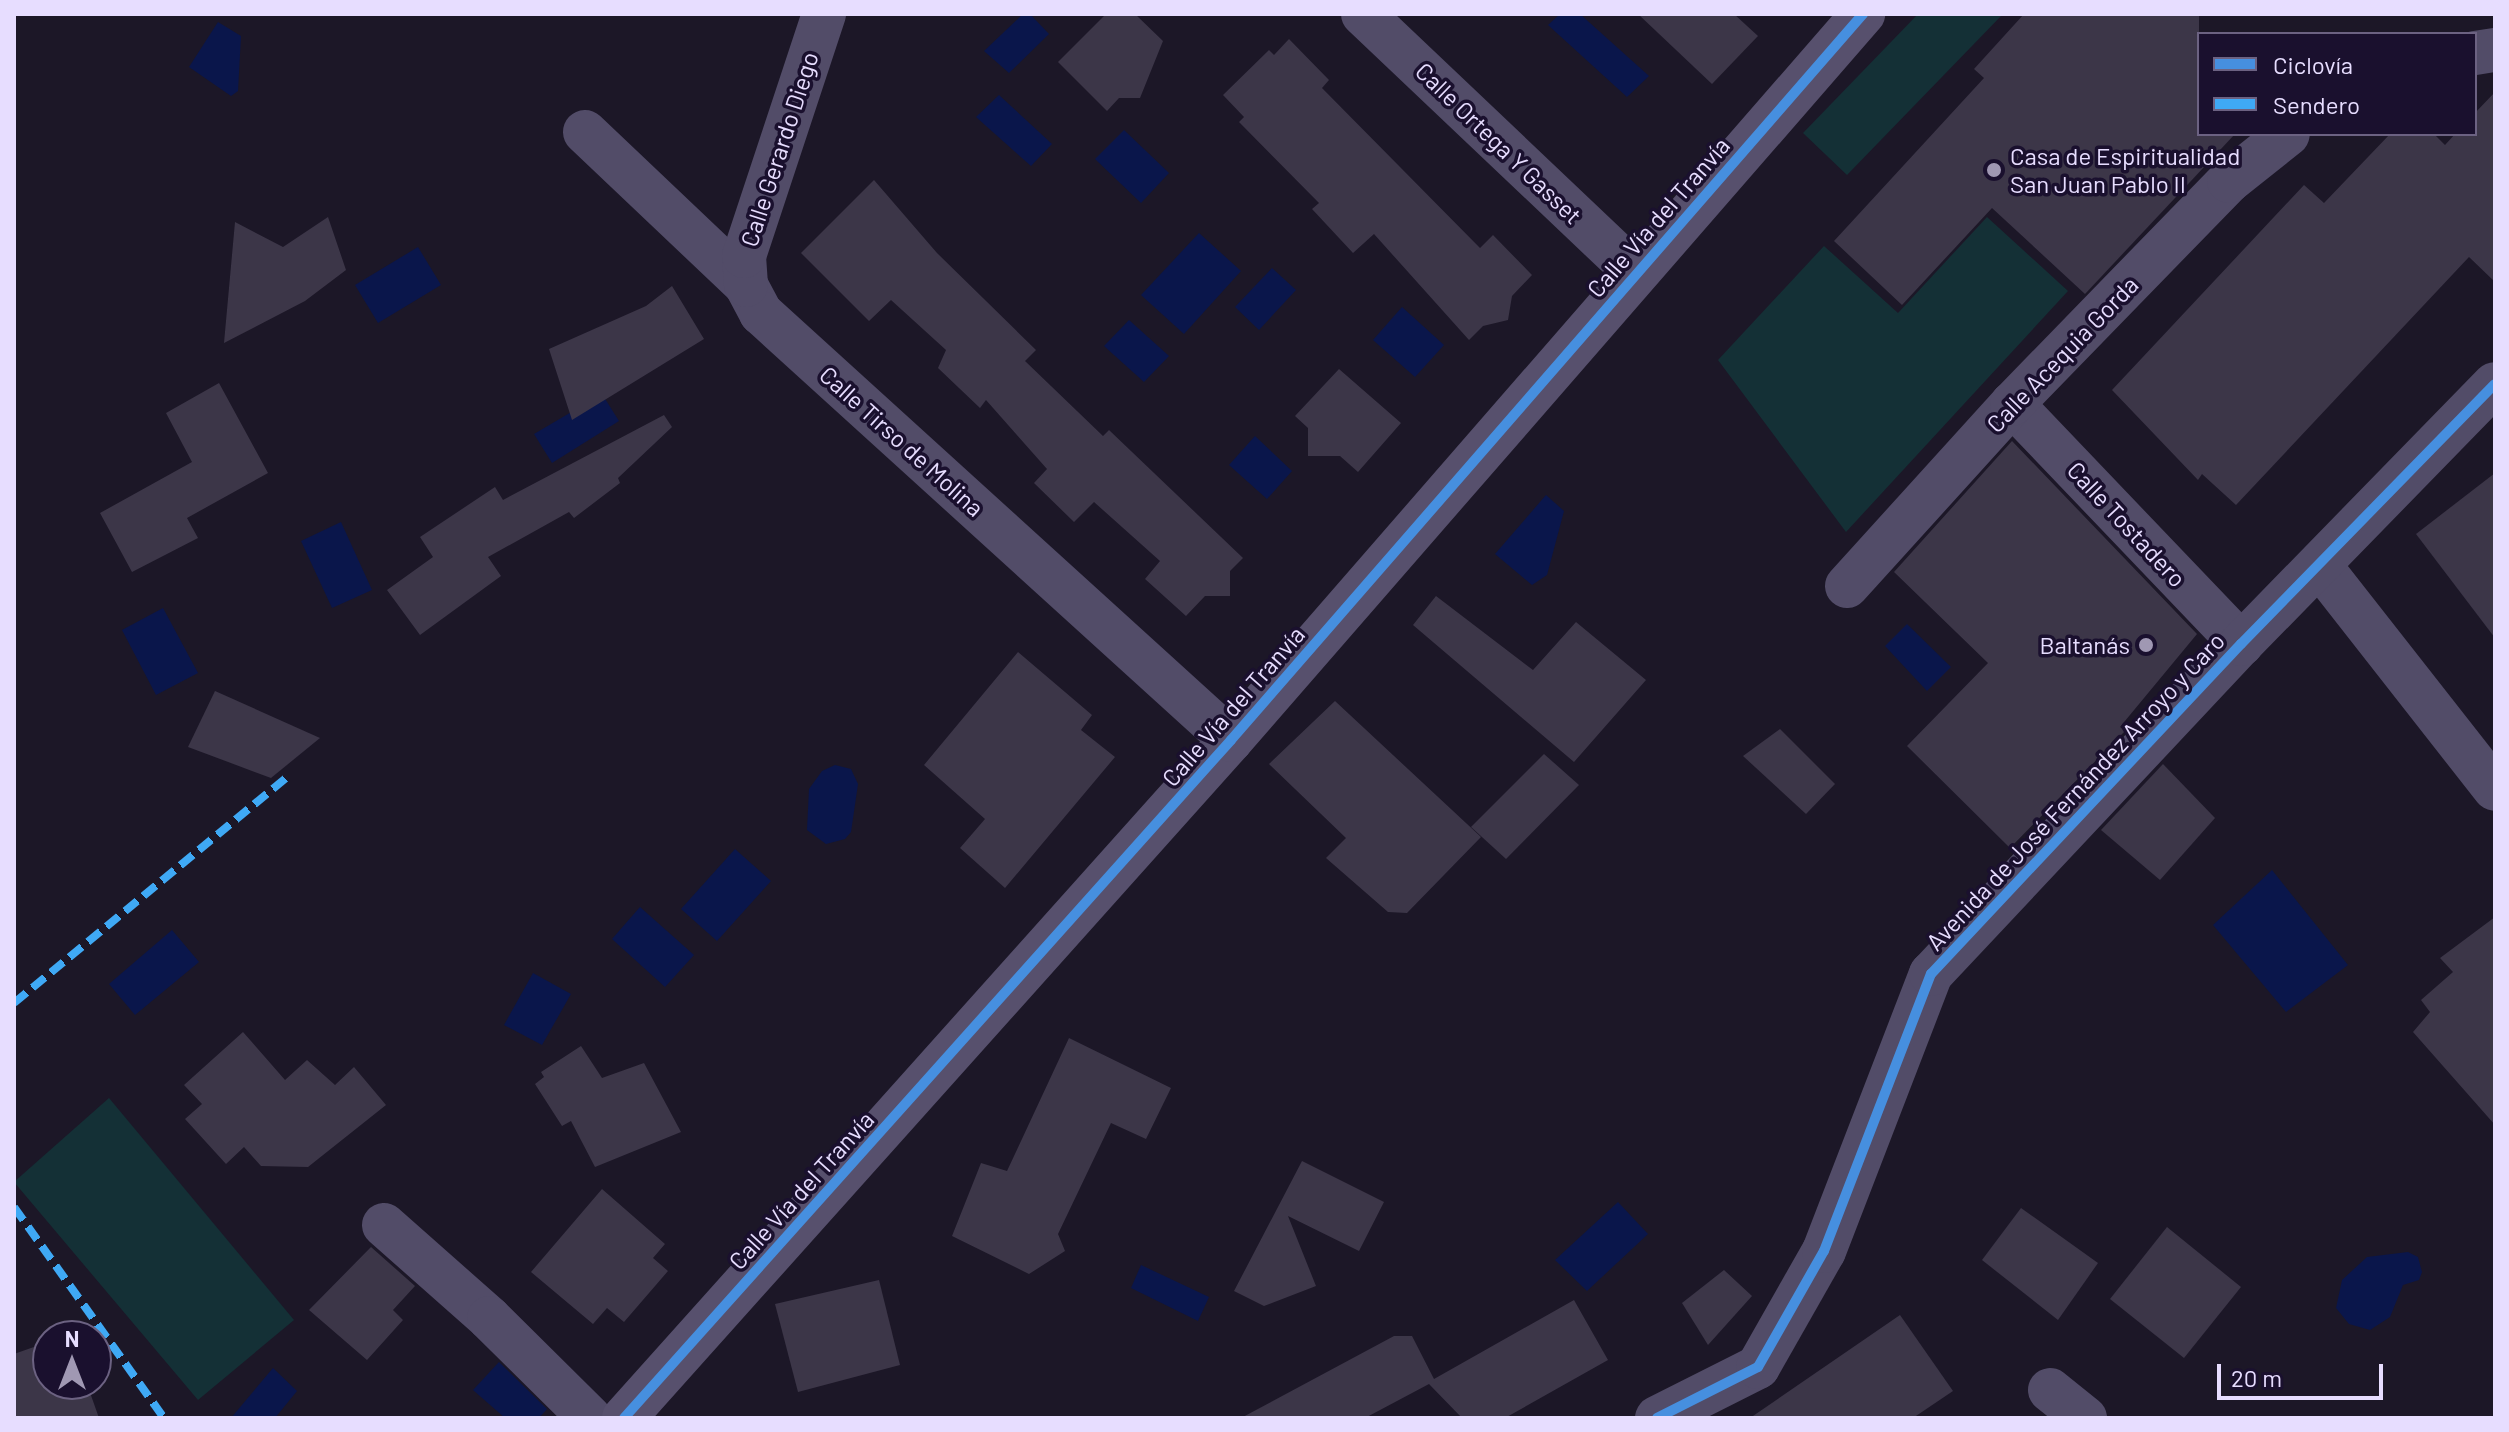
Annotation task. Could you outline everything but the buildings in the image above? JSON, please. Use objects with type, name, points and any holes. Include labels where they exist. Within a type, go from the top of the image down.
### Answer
[{"type":"street","name":"Calle Gerardo Diego","points":[[746,285],[744,256],[824,14]]},
{"type":"street","name":"Calle Ortega Y Gasset","points":[[1363,14],[1635,272]]},
{"type":"street","name":"Calle Vía del Tranvía","points":[[624,1418],[1231,740],[1635,272],[1863,14]]},
{"type":"street","name":"Calle Tirso de Molina","points":[[585,132],[746,285],[761,313],[1231,740]]},
{"type":"street","name":"Calle Acequia Gorda","points":[[1847,586],[2012,404],[2229,181],[2285,136]]},
{"type":"street","name":"Avenida de José Fernández Arroyo y Caro","points":[[1657,1418],[1758,1367],[1824,1251],[1931,974],[2241,644],[2495,384]]},
{"type":"street","name":"Calle Tostadero","points":[[2012,404],[2241,644]]},
{"type":"street","points":[[2320,566],[2495,789]]},
{"type":"street","points":[[384,1225],[590,1418]]},
{"type":"street","points":[[2050,1390],[2085,1418]]},
{"type":"green space","points":[[1918,14],[2003,14],[1847,175],[1803,133]]},
{"type":"green space","points":[[1987,217],[2068,291],[1846,532],[1718,360],[1824,246],[1898,313]]},
{"type":"green space","points":[[109,1098],[294,1320],[198,1400],[14,1182]]},
{"type":"shaded area","points":[[1023,14],[1030,14],[1049,34],[1009,73],[984,51]]},
{"type":"shaded area","points":[[1560,14],[1580,14],[1649,76],[1627,97],[1548,25]]},
{"type":"shaded area","points":[[218,22],[241,36],[238,91],[231,96],[189,67]]},
{"type":"shaded area","points":[[999,95],[1052,144],[1031,166],[976,117]]},
{"type":"shaded area","points":[[1124,130],[1169,173],[1141,203],[1095,159]]},
{"type":"shaded area","points":[[1199,233],[1241,271],[1184,334],[1141,295]]},
{"type":"shaded area","points":[[418,247],[441,285],[378,323],[355,285]]},
{"type":"shaded area","points":[[1272,268],[1296,290],[1259,330],[1235,307]]},
{"type":"shaded area","points":[[1402,307],[1444,345],[1415,377],[1373,340]]},
{"type":"shaded area","points":[[1129,320],[1169,356],[1144,382],[1104,346]]},
{"type":"shaded area","points":[[602,394],[619,421],[552,463],[534,434]]},
{"type":"shaded area","points":[[1255,436],[1292,471],[1267,499],[1229,465]]},
{"type":"shaded area","points":[[1546,495],[1564,511],[1547,575],[1532,585],[1495,554]]},
{"type":"shaded area","points":[[341,522],[372,590],[332,608],[301,541]]},
{"type":"shaded area","points":[[163,608],[198,673],[156,695],[122,630]]},
{"type":"shaded area","points":[[1907,624],[1951,667],[1927,691],[1885,646]]},
{"type":"shaded area","points":[[835,765],[851,769],[858,784],[851,832],[845,839],[826,844],[807,830],[809,789],[822,771]]},
{"type":"shaded area","points":[[735,849],[771,881],[717,941],[681,909]]},
{"type":"shaded area","points":[[2272,870],[2348,965],[2286,1012],[2213,925]]},
{"type":"shaded area","points":[[640,907],[694,955],[665,987],[612,939]]},
{"type":"shaded area","points":[[172,930],[199,962],[135,1015],[109,984]]},
{"type":"shaded area","points":[[533,973],[571,994],[542,1045],[504,1025]]},
{"type":"shaded area","points":[[1618,1202],[1648,1234],[1587,1291],[1555,1260]]},
{"type":"shaded area","points":[[2408,1252],[2418,1257],[2422,1272],[2419,1280],[2403,1285],[2390,1317],[2370,1330],[2349,1324],[2336,1308],[2342,1280],[2367,1257]]},
{"type":"shaded area","points":[[1141,1265],[1209,1297],[1198,1321],[1131,1288]]},
{"type":"shaded area","points":[[499,1362],[547,1409],[539,1418],[505,1418],[473,1390]]},
{"type":"shaded area","points":[[273,1368],[297,1391],[275,1418],[231,1418]]},
{"type":"marked path","points":[[14,1003],[286,778]]},
{"type":"marked path","points":[[14,1207],[164,1418]]},
{"type":"cycle path","points":[[624,1418],[1231,740],[1863,14]]},
{"type":"cycle path","points":[[1657,1418],[1758,1367],[1824,1251],[1931,974],[2241,644],[2495,384]]},
{"type":"place","name":"Casa de Espiritualidad San Juan Pablo II","points":[[1994,170]]},
{"type":"place","name":"Baltanás","points":[[2146,645]]}]
